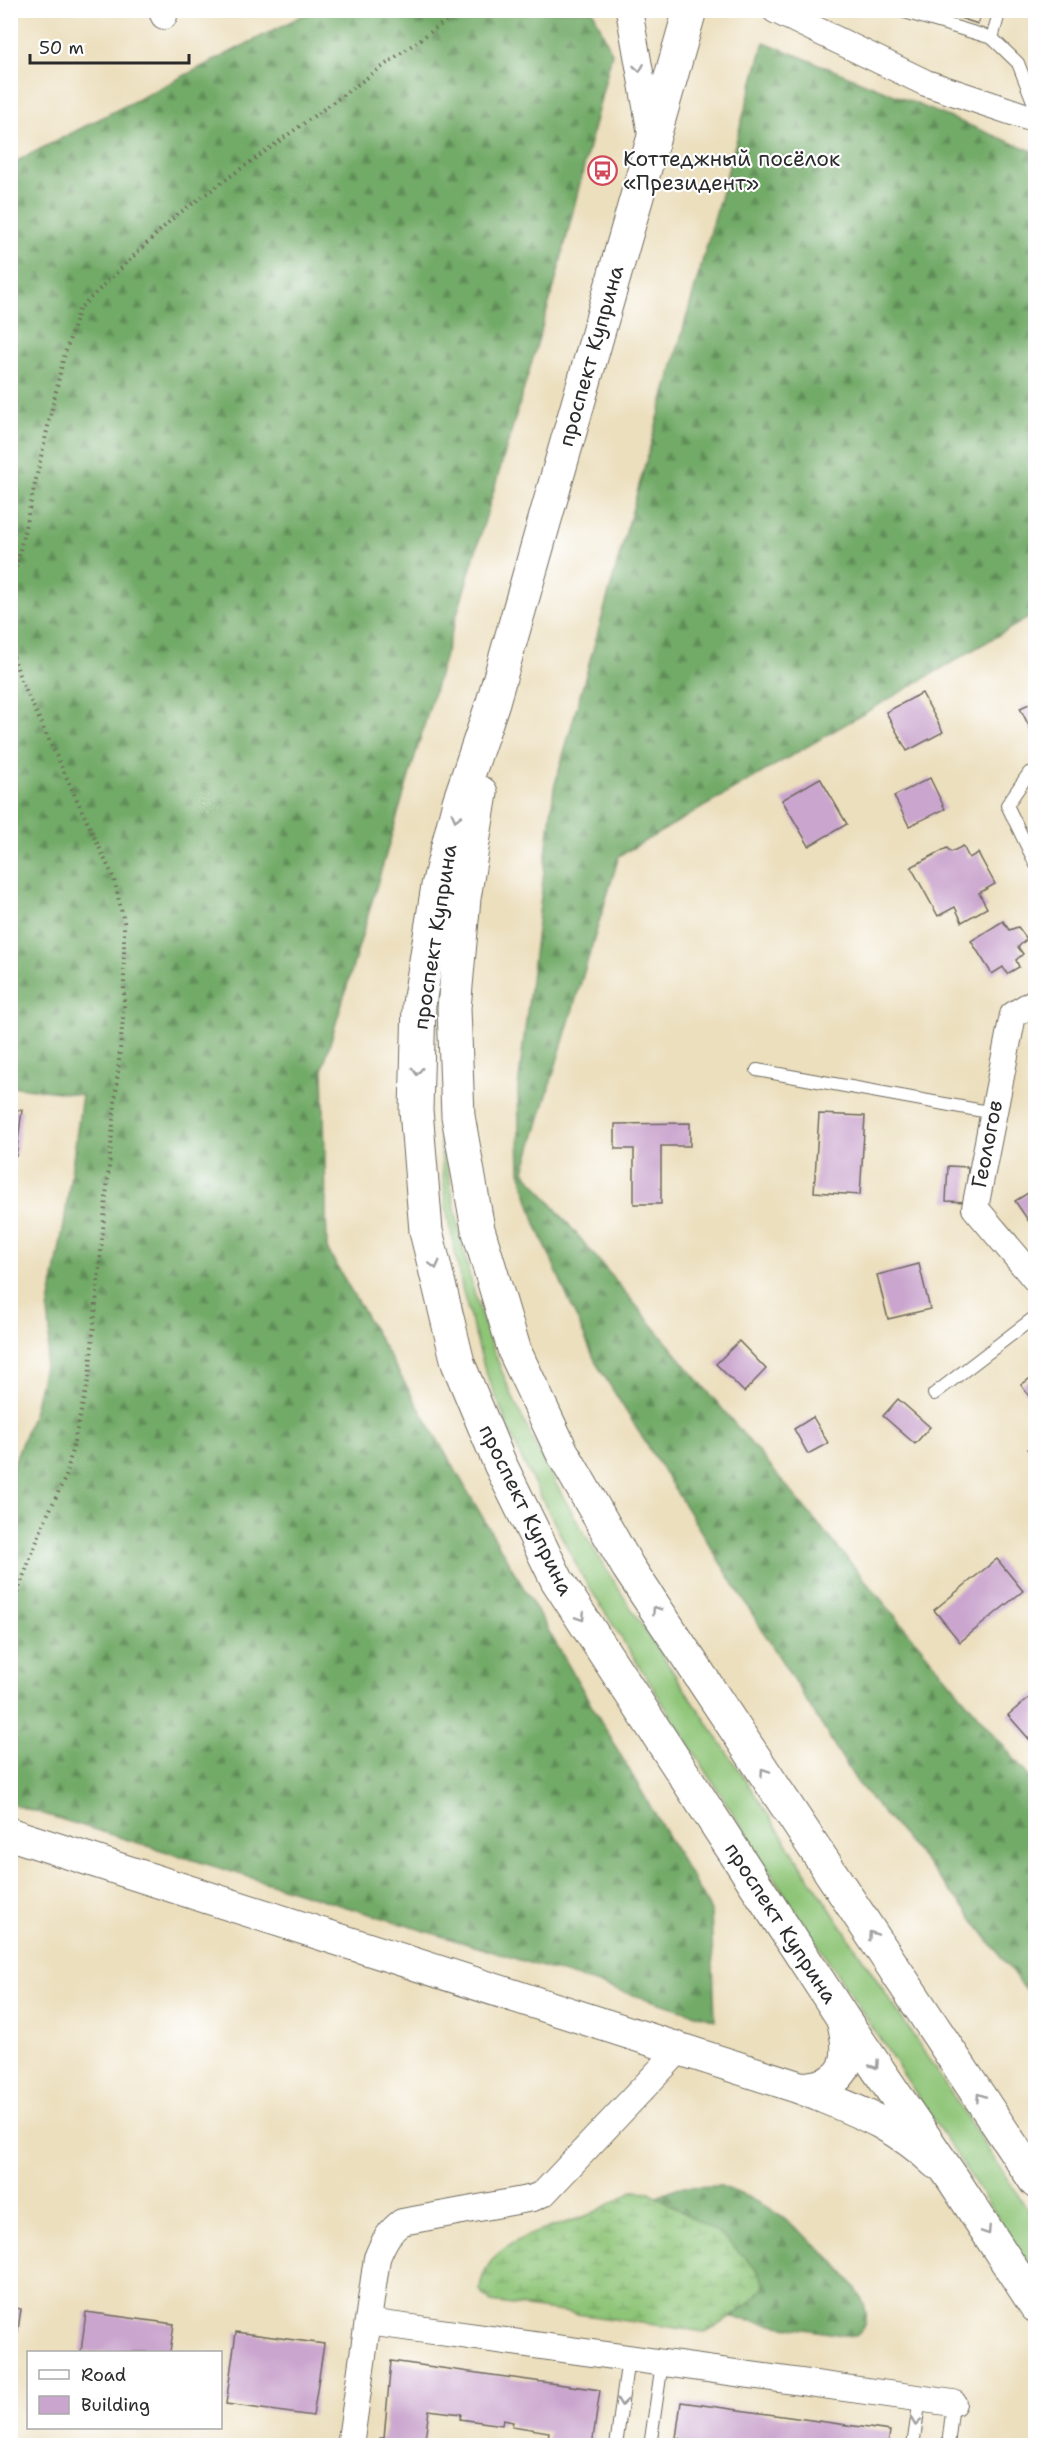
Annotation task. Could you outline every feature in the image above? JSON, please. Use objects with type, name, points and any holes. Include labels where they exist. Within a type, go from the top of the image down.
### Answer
[{"type":"main road","name":"проспект Куприна","points":[[690,10],[493,702],[459,802],[441,875],[419,1005],[416,1110],[426,1231],[458,1363],[500,1464],[557,1580],[842,2017],[955,2182],[1035,2306]]},
{"type":"main road","name":"проспект Куприна","points":[[493,702],[480,806],[464,898],[454,1008],[458,1116],[478,1229],[515,1352],[562,1452],[628,1567],[1024,2151],[1035,2182]]},
{"type":"street","points":[[629,10],[652,142]]},
{"type":"street","points":[[775,10],[926,82],[1035,120]]},
{"type":"street","name":"Геологов","points":[[1035,1001],[1013,1015],[975,1208],[1035,1280]]},
{"type":"street","points":[[10,1834],[801,2088],[882,2121],[918,2145],[955,2182]]},
{"type":"street","points":[[801,2088],[829,2083],[842,2074],[848,2059],[849,2040],[842,2017]]},
{"type":"street","points":[[350,2445],[377,2258],[393,2228],[402,2222],[533,2198],[544,2193],[681,2049]]},
{"type":"street","points":[[368,2322],[953,2403]]},
{"type":"lane","points":[[898,10],[992,38],[1018,63],[1035,109]]},
{"type":"lane","points":[[992,38],[1000,10]]},
{"type":"lane","points":[[1029,773],[1007,805],[1035,865]]},
{"type":"lane","points":[[756,1070],[993,1113]]},
{"type":"lane","points":[[934,1394],[1035,1316]]},
{"type":"lane","points":[[616,2445],[628,2358]]},
{"type":"lane","points":[[650,2445],[662,2363]]},
{"type":"lane","points":[[913,2445],[920,2398]]},
{"type":"lane","points":[[948,2445],[953,2403]]},
{"type":"path","points":[[10,603],[12,585],[63,360],[79,309],[174,217],[461,10]]},
{"type":"path","points":[[10,645],[20,678],[114,879],[124,922],[124,1008],[88,1377],[66,1476],[44,1522],[10,1612]]},
{"type":"green space","points":[[311,11],[593,11],[612,53],[556,280],[323,1067],[327,1249],[711,1911],[715,2020],[11,1804],[11,1470],[33,1414],[48,1349],[50,1330],[48,1311],[64,1224],[82,1095],[11,1086],[11,164]]},
{"type":"green space","points":[[764,42],[1035,152],[1035,614],[619,856],[524,1171],[1035,1784],[1035,2007],[1031,1997],[967,1911],[857,1782],[596,1363],[536,1224],[520,1171],[518,1088],[554,788]]},
{"type":"green space","points":[[438,1120],[440,1120],[458,1225],[473,1288],[495,1354],[522,1418],[590,1544],[1035,2221],[1035,2274],[774,1878],[582,1576],[521,1458],[485,1370],[463,1292],[446,1207]]},
{"type":"green space","points":[[721,2186],[777,2214],[836,2264],[853,2284],[864,2304],[866,2322],[856,2336],[562,2292],[603,2218],[679,2187]]},
{"type":"green space","points":[[633,2191],[650,2192],[722,2236],[757,2269],[765,2286],[738,2312],[705,2332],[491,2302],[480,2290],[484,2273],[492,2260],[504,2249],[535,2233],[589,2215]]},
{"type":"building","points":[[936,10],[982,10],[978,24]]},
{"type":"building","points":[[922,693],[943,732],[907,751],[886,712]]},
{"type":"building","points":[[1036,701],[1036,740],[1020,708]]},
{"type":"building","points":[[820,778],[847,824],[809,846],[782,800]]},
{"type":"building","points":[[930,778],[945,809],[909,826],[894,796]]},
{"type":"building","points":[[963,846],[969,858],[978,853],[995,884],[979,893],[987,908],[962,922],[955,907],[938,916],[911,867],[947,848],[951,852]]},
{"type":"building","points":[[1003,921],[1009,930],[1018,927],[1027,939],[1018,947],[1023,954],[1016,960],[1019,967],[1007,974],[1003,967],[992,974],[971,941]]},
{"type":"building","points":[[10,1109],[22,1110],[16,1156],[10,1155]]},
{"type":"building","points":[[819,1114],[865,1116],[860,1195],[814,1192]]},
{"type":"building","points":[[690,1123],[690,1146],[661,1146],[661,1204],[634,1204],[634,1149],[615,1149],[615,1124]]},
{"type":"building","points":[[948,1166],[968,1167],[966,1202],[946,1201]]},
{"type":"building","points":[[1036,1188],[1036,1232],[1015,1201]]},
{"type":"building","points":[[919,1264],[930,1309],[888,1319],[877,1275]]},
{"type":"building","points":[[739,1341],[766,1369],[744,1392],[716,1364]]},
{"type":"building","points":[[1036,1374],[1036,1406],[1021,1385]]},
{"type":"building","points":[[898,1399],[930,1427],[915,1444],[883,1416]]},
{"type":"building","points":[[813,1417],[828,1443],[808,1454],[794,1429]]},
{"type":"building","points":[[1036,1443],[1036,1458],[1028,1449]]},
{"type":"building","points":[[997,1559],[1023,1591],[960,1642],[934,1610]]},
{"type":"building","points":[[1036,1692],[1036,1747],[1008,1715]]},
{"type":"building","points":[[10,2307],[21,2309],[12,2371],[10,2371]]},
{"type":"building","points":[[86,2312],[174,2324],[170,2351],[81,2351]]},
{"type":"building","points":[[236,2332],[324,2344],[313,2416],[226,2404]]},
{"type":"building","points":[[391,2361],[600,2390],[592,2446],[547,2446],[549,2432],[512,2426],[513,2422],[503,2420],[502,2425],[460,2419],[461,2414],[429,2410],[424,2446],[379,2446],[380,2438],[384,2438]]},
{"type":"building","points":[[681,2402],[890,2431],[888,2446],[678,2446],[679,2438],[676,2438]]},
{"type":"place","name":"Коттеджный посёлок «Президент»","points":[[602,171]]}]
